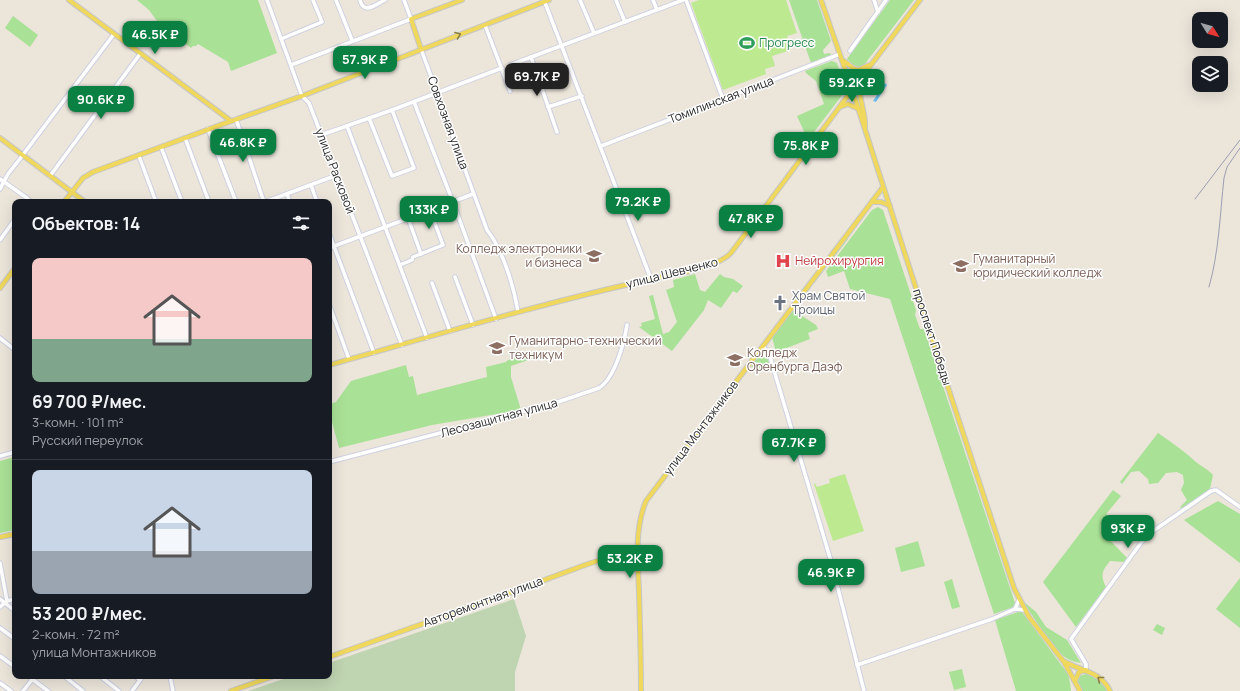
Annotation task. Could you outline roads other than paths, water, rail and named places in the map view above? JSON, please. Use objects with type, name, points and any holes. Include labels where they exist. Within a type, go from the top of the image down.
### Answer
[{"type":"main road","points":[[69,0],[231,121]]},
{"type":"main road","points":[[411,19],[462,0]]},
{"type":"main road","name":"проспект Победы","points":[[821,0],[852,89],[1005,563],[1025,610],[1064,662],[1080,691]]},
{"type":"main road","name":"улица Шевченко","points":[[332,364],[578,296],[711,265],[721,261],[729,255],[920,0]]},
{"type":"main road","points":[[66,199],[84,178],[93,172],[302,96],[546,1]]},
{"type":"main road","name":"Совхозная улица","points":[[411,19],[421,49]]},
{"type":"main road","points":[[842,59],[858,70],[873,62]]},
{"type":"main road","points":[[861,78],[859,89],[866,119],[865,129]]},
{"type":"main road","points":[[838,108],[848,104],[858,108]]},
{"type":"main road","points":[[219,113],[223,124]]},
{"type":"main road","points":[[0,138],[82,199]]},
{"type":"main road","name":"улица Монтажников","points":[[641,691],[641,640],[637,549],[640,523],[646,501],[883,187]]},
{"type":"main road","points":[[872,202],[881,202],[890,206]]},
{"type":"main road","points":[[0,288],[12,272]]},
{"type":"main road","points":[[0,537],[12,535]]},
{"type":"main road","name":"Авторемонтная улица","points":[[332,656],[493,600],[585,564],[637,549]]},
{"type":"main road","points":[[1064,662],[1086,670],[1104,681],[1110,691]]},
{"type":"main road","points":[[1075,691],[1075,683],[1079,672],[1086,670]]},
{"type":"main road","points":[[231,691],[265,679]]},
{"type":"street","name":"улица Расковой","points":[[267,0],[302,96],[309,103],[402,345]]},
{"type":"street","points":[[281,39],[322,22],[314,0]]},
{"type":"street","points":[[336,0],[352,40]]},
{"type":"street","points":[[360,0],[363,6],[369,8],[385,0]]},
{"type":"street","name":"Совхозная улица","points":[[404,0],[411,19]]},
{"type":"street","points":[[580,0],[594,33]]},
{"type":"street","points":[[616,0],[625,22]]},
{"type":"street","points":[[653,0],[657,10]]},
{"type":"street","points":[[510,65],[682,0]]},
{"type":"street","points":[[686,0],[723,99]]},
{"type":"street","points":[[874,0],[878,12]]},
{"type":"street","points":[[850,51],[886,0]]},
{"type":"street","points":[[546,1],[651,279]]},
{"type":"street","points":[[290,65],[352,40],[411,19]]},
{"type":"street","points":[[485,25],[510,91]]},
{"type":"street","points":[[0,189],[22,155],[114,34]]},
{"type":"street","name":"Совхозная улица","points":[[421,49],[438,92],[487,230],[493,238],[509,275],[515,294],[518,312]]},
{"type":"street","points":[[50,176],[140,54]]},
{"type":"street","name":"Томилинская улица","points":[[601,146],[840,54]]},
{"type":"street","points":[[531,57],[558,132]]},
{"type":"street","points":[[321,135],[414,102],[502,68]]},
{"type":"street","points":[[548,107],[582,96]]},
{"type":"street","points":[[414,102],[496,318]]},
{"type":"street","points":[[369,118],[392,176],[414,168],[392,110]]},
{"type":"street","points":[[236,119],[264,199]]},
{"type":"street","points":[[347,126],[427,338]]},
{"type":"street","points":[[208,130],[235,199]]},
{"type":"street","points":[[185,138],[208,199]]},
{"type":"street","points":[[161,147],[181,199]]},
{"type":"street","points":[[139,156],[155,199]]},
{"type":"street","points":[[273,199],[337,175]]},
{"type":"street","points":[[0,178],[26,199]]},
{"type":"street","points":[[311,185],[316,199]]},
{"type":"street","points":[[287,194],[289,199]]},
{"type":"street","points":[[334,246],[384,226],[473,194]]},
{"type":"street","points":[[400,265],[412,260],[413,257],[443,245],[430,210]]},
{"type":"street","points":[[408,218],[420,254]]},
{"type":"street","points":[[0,240],[12,223]]},
{"type":"street","points":[[332,241],[374,353]]},
{"type":"street","points":[[455,277],[473,325]]},
{"type":"street","points":[[432,283],[450,331]]},
{"type":"street","points":[[332,312],[349,360]]},
{"type":"street","name":"Лесозащитная улица","points":[[332,461],[555,403],[599,388],[604,385],[617,362],[624,344],[627,325]]},
{"type":"street","points":[[0,338],[12,348]]},
{"type":"street","points":[[763,346],[770,356],[801,458],[831,561],[864,691]]},
{"type":"street","points":[[0,456],[12,453]]},
{"type":"street","points":[[1086,670],[1086,664],[1071,639],[1146,536],[1211,491],[1216,490],[1240,507]]},
{"type":"street","points":[[0,563],[5,602]]},
{"type":"street","points":[[0,599],[12,608]]},
{"type":"street","points":[[0,607],[5,602],[12,600]]},
{"type":"street","points":[[1015,609],[1020,600]]},
{"type":"street","points":[[857,665],[992,619],[1015,609],[1025,610]]},
{"type":"street","points":[[0,628],[12,637]]},
{"type":"street","points":[[0,656],[12,665]]},
{"type":"street","points":[[23,691],[32,679]]},
{"type":"street","points":[[34,679],[48,691]]},
{"type":"street","points":[[68,679],[83,691]]},
{"type":"street","points":[[104,679],[119,691]]},
{"type":"street","points":[[132,691],[141,679]]},
{"type":"street","points":[[171,679],[173,691]]},
{"type":"street","points":[[0,682],[11,691]]},
{"type":"water","points":[[885,83],[887,85],[876,102],[873,101]]},
{"type":"railway","points":[[1195,199],[1240,140]]},
{"type":"railway","points":[[1209,287],[1217,247],[1224,178],[1227,167],[1240,148]]},
{"type":"place","name":"Прогресс","points":[[747,43]]},
{"type":"place","name":"Колледж электроники и бизнеса","points":[[594,256]]},
{"type":"place","name":"Нейрохирургия","points":[[783,261]]},
{"type":"place","name":"Гуманитарный юридический колледж","points":[[961,266]]},
{"type":"place","name":"Храм Святой Троицы","points":[[780,303]]},
{"type":"place","name":"Гуманитарно-технический техникум","points":[[497,348]]},
{"type":"place","name":"Колледж Оренбурга Даэф","points":[[735,360]]}]
